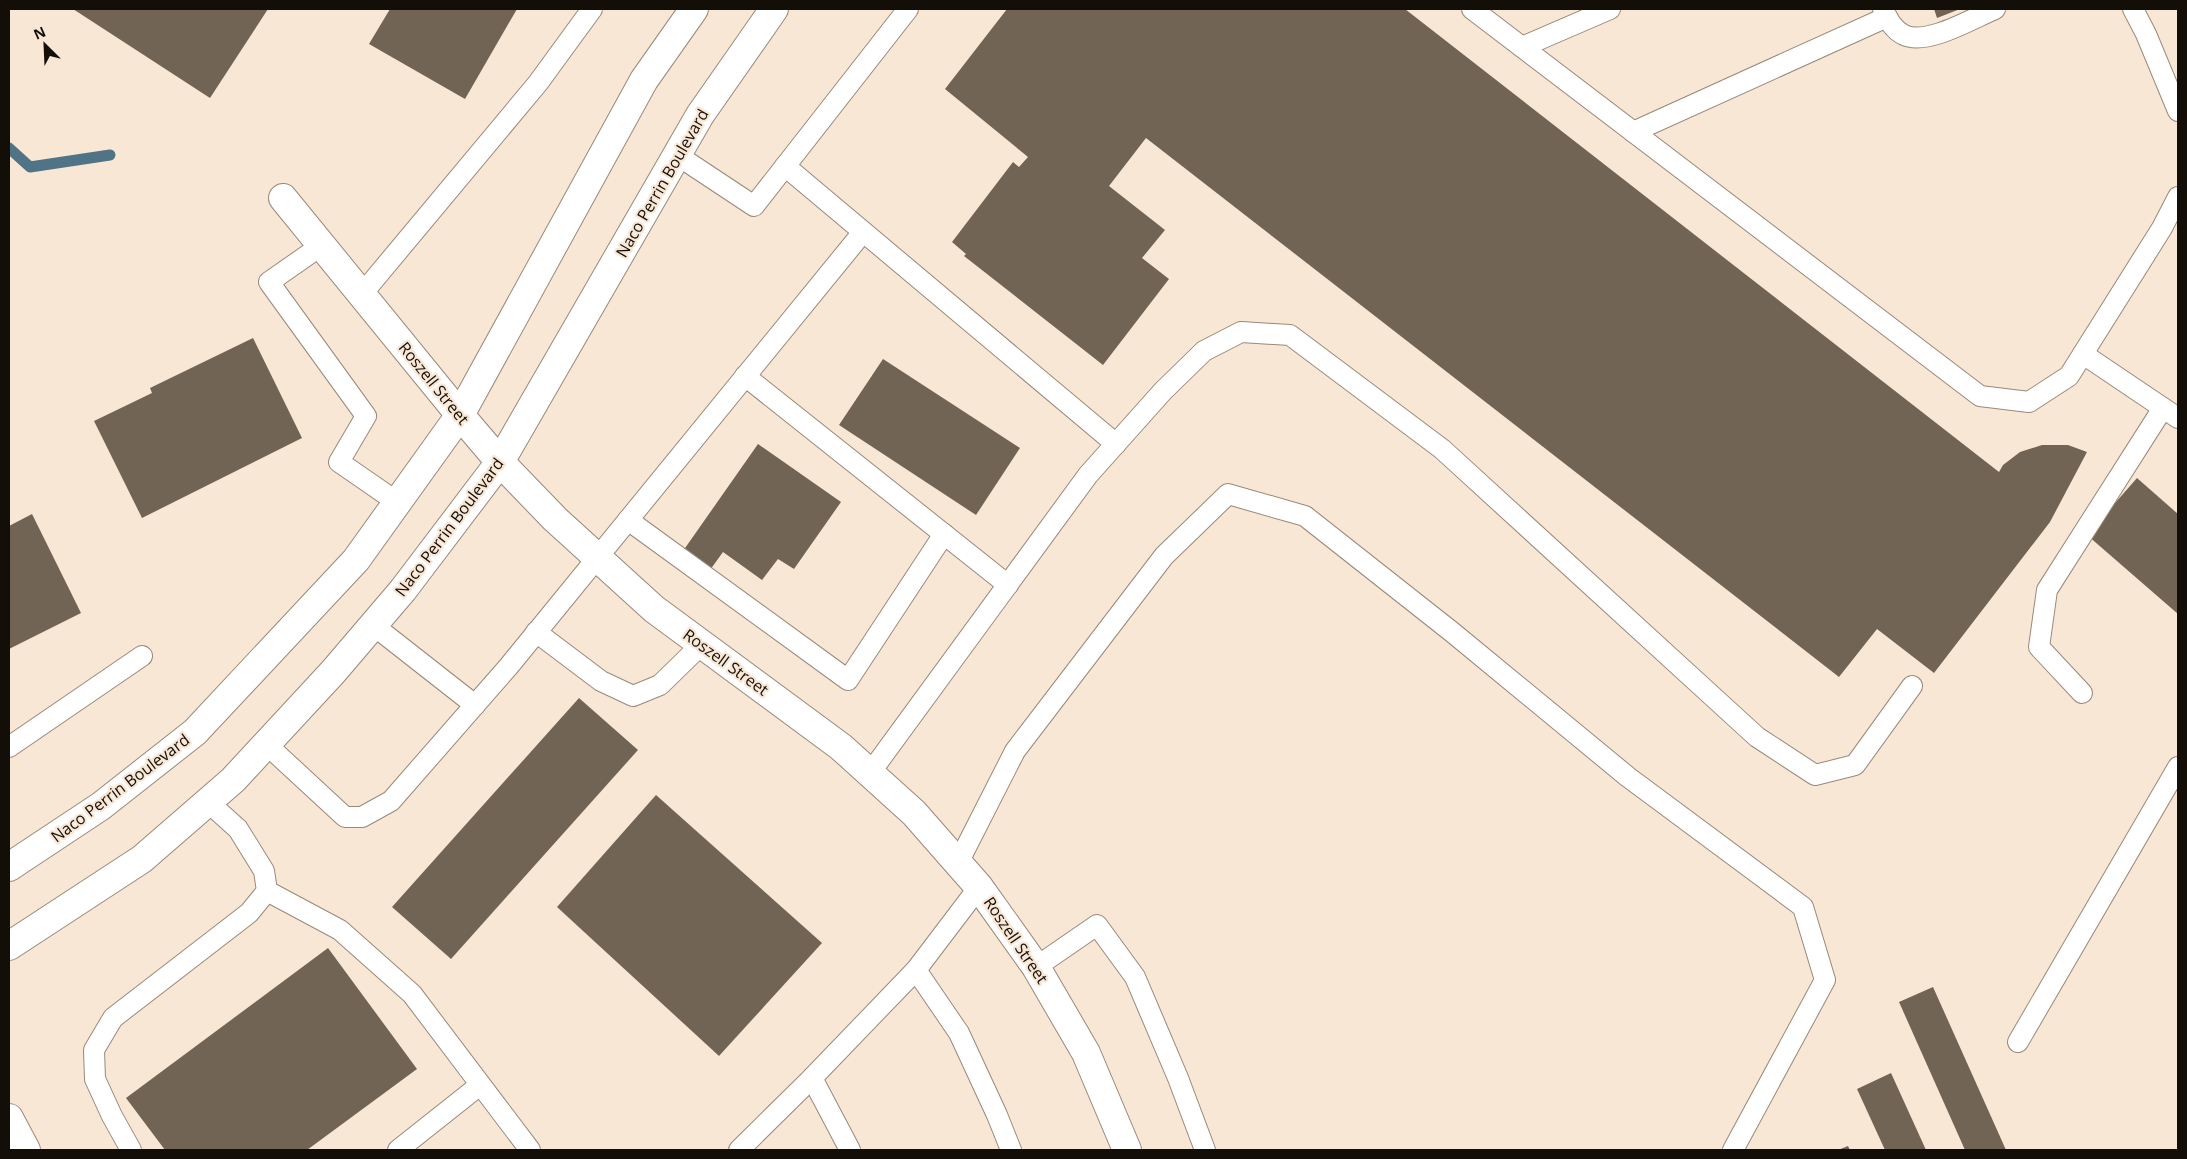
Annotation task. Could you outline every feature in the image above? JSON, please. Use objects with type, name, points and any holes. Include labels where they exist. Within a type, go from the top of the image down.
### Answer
[{"type":"main road","name":"Naco Perrin Boulevard","points":[[9,867],[101,806],[195,732],[356,560],[460,415],[644,80],[694,9]]},
{"type":"main road","name":"Naco Perrin Boulevard","points":[[9,946],[142,859],[233,780],[373,626],[403,590],[500,462],[700,115],[774,9]]},
{"type":"main road","name":"Roszell Street","points":[[284,198],[460,415],[500,462],[555,519],[654,609],[841,747],[914,813],[979,887],[1036,967],[1086,1053],[1127,1150]]},
{"type":"main road","points":[[9,1118],[26,1150]]},
{"type":"lane","points":[[362,294],[538,83],[592,9]]},
{"type":"lane","points":[[677,155],[754,206],[908,9]]},
{"type":"lane","points":[[1472,9],[1980,396],[2029,402],[2069,376],[2162,228],[2178,198]]},
{"type":"lane","points":[[1522,47],[1610,9]]},
{"type":"lane","points":[[1633,132],[1885,13],[1889,22],[1905,36],[1929,38],[1995,9]]},
{"type":"lane","points":[[2134,9],[2178,111]]},
{"type":"lane","points":[[785,166],[1116,444]]},
{"type":"lane","points":[[266,744],[345,817],[362,818],[391,801],[476,705],[863,232]]},
{"type":"lane","points":[[322,245],[269,282],[366,416],[339,462],[397,502]]},
{"type":"lane","points":[[870,774],[1088,475],[1163,391],[1204,351],[1240,332],[1290,335],[1442,449],[1757,737],[1815,775],[1855,765],[1912,686]]},
{"type":"lane","points":[[2082,693],[2039,647],[2047,590],[2171,413],[2083,354]]},
{"type":"lane","points":[[745,376],[1008,585]]},
{"type":"lane","points":[[958,863],[1015,751],[1164,556],[1228,494],[1305,516],[1452,632],[1628,777],[1803,907],[1825,980],[1733,1150]]},
{"type":"lane","points":[[628,520],[848,680],[944,534]]},
{"type":"lane","points":[[373,626],[476,705]]},
{"type":"lane","points":[[536,632],[601,681],[633,696],[660,686],[702,644]]},
{"type":"lane","points":[[9,747],[142,656]]},
{"type":"lane","points":[[2018,1042],[2178,768]]},
{"type":"lane","points":[[131,1150],[112,1116],[95,1079],[94,1050],[114,1018],[249,913],[267,891],[264,871],[238,829],[208,802]]},
{"type":"lane","points":[[739,1150],[812,1078],[916,970],[979,887]]},
{"type":"lane","points":[[267,891],[340,930],[412,994],[530,1150]]},
{"type":"lane","points":[[1036,967],[1097,925],[1135,977],[1206,1150]]},
{"type":"lane","points":[[916,970],[959,1032],[1011,1150]]},
{"type":"lane","points":[[812,1078],[850,1150]]},
{"type":"lane","points":[[398,1150],[480,1084]]},
{"type":"building","points":[[73,9],[268,9],[210,98]]},
{"type":"building","points":[[390,9],[517,9],[465,99],[369,44]]},
{"type":"building","points":[[1007,9],[1405,9],[1999,472],[2003,465],[2020,452],[2042,445],[2068,445],[2087,452],[2050,522],[1934,673],[1877,629],[1839,677],[1146,138],[1109,186],[1165,230],[1142,258],[1169,279],[1103,365],[964,256],[966,254],[952,242],[1013,162],[1019,167],[1028,157],[945,89]]},
{"type":"building","points":[[1934,9],[1960,9],[1937,18]]},
{"type":"building","points":[[253,338],[302,438],[142,518],[94,421],[152,393],[150,388]]},
{"type":"building","points":[[883,359],[1020,448],[976,515],[839,425]]},
{"type":"building","points":[[758,444],[841,502],[794,569],[778,559],[762,580],[723,552],[710,570],[683,551]]},
{"type":"building","points":[[2137,478],[2178,514],[2178,614],[2087,535]]},
{"type":"building","points":[[32,514],[81,613],[9,649],[9,526]]},
{"type":"building","points":[[579,698],[638,750],[451,959],[392,907]]},
{"type":"building","points":[[656,795],[822,943],[719,1056],[557,907]]},
{"type":"building","points":[[328,948],[417,1069],[307,1150],[165,1150],[126,1098]]},
{"type":"building","points":[[1933,987],[2006,1150],[1965,1150],[1899,1002]]},
{"type":"building","points":[[1891,1073],[1926,1150],[1885,1150],[1857,1089]]},
{"type":"building","points":[[1848,1146],[1850,1150],[1838,1150]]},
{"type":"waterway","points":[[9,148],[30,167],[110,155]]}]
